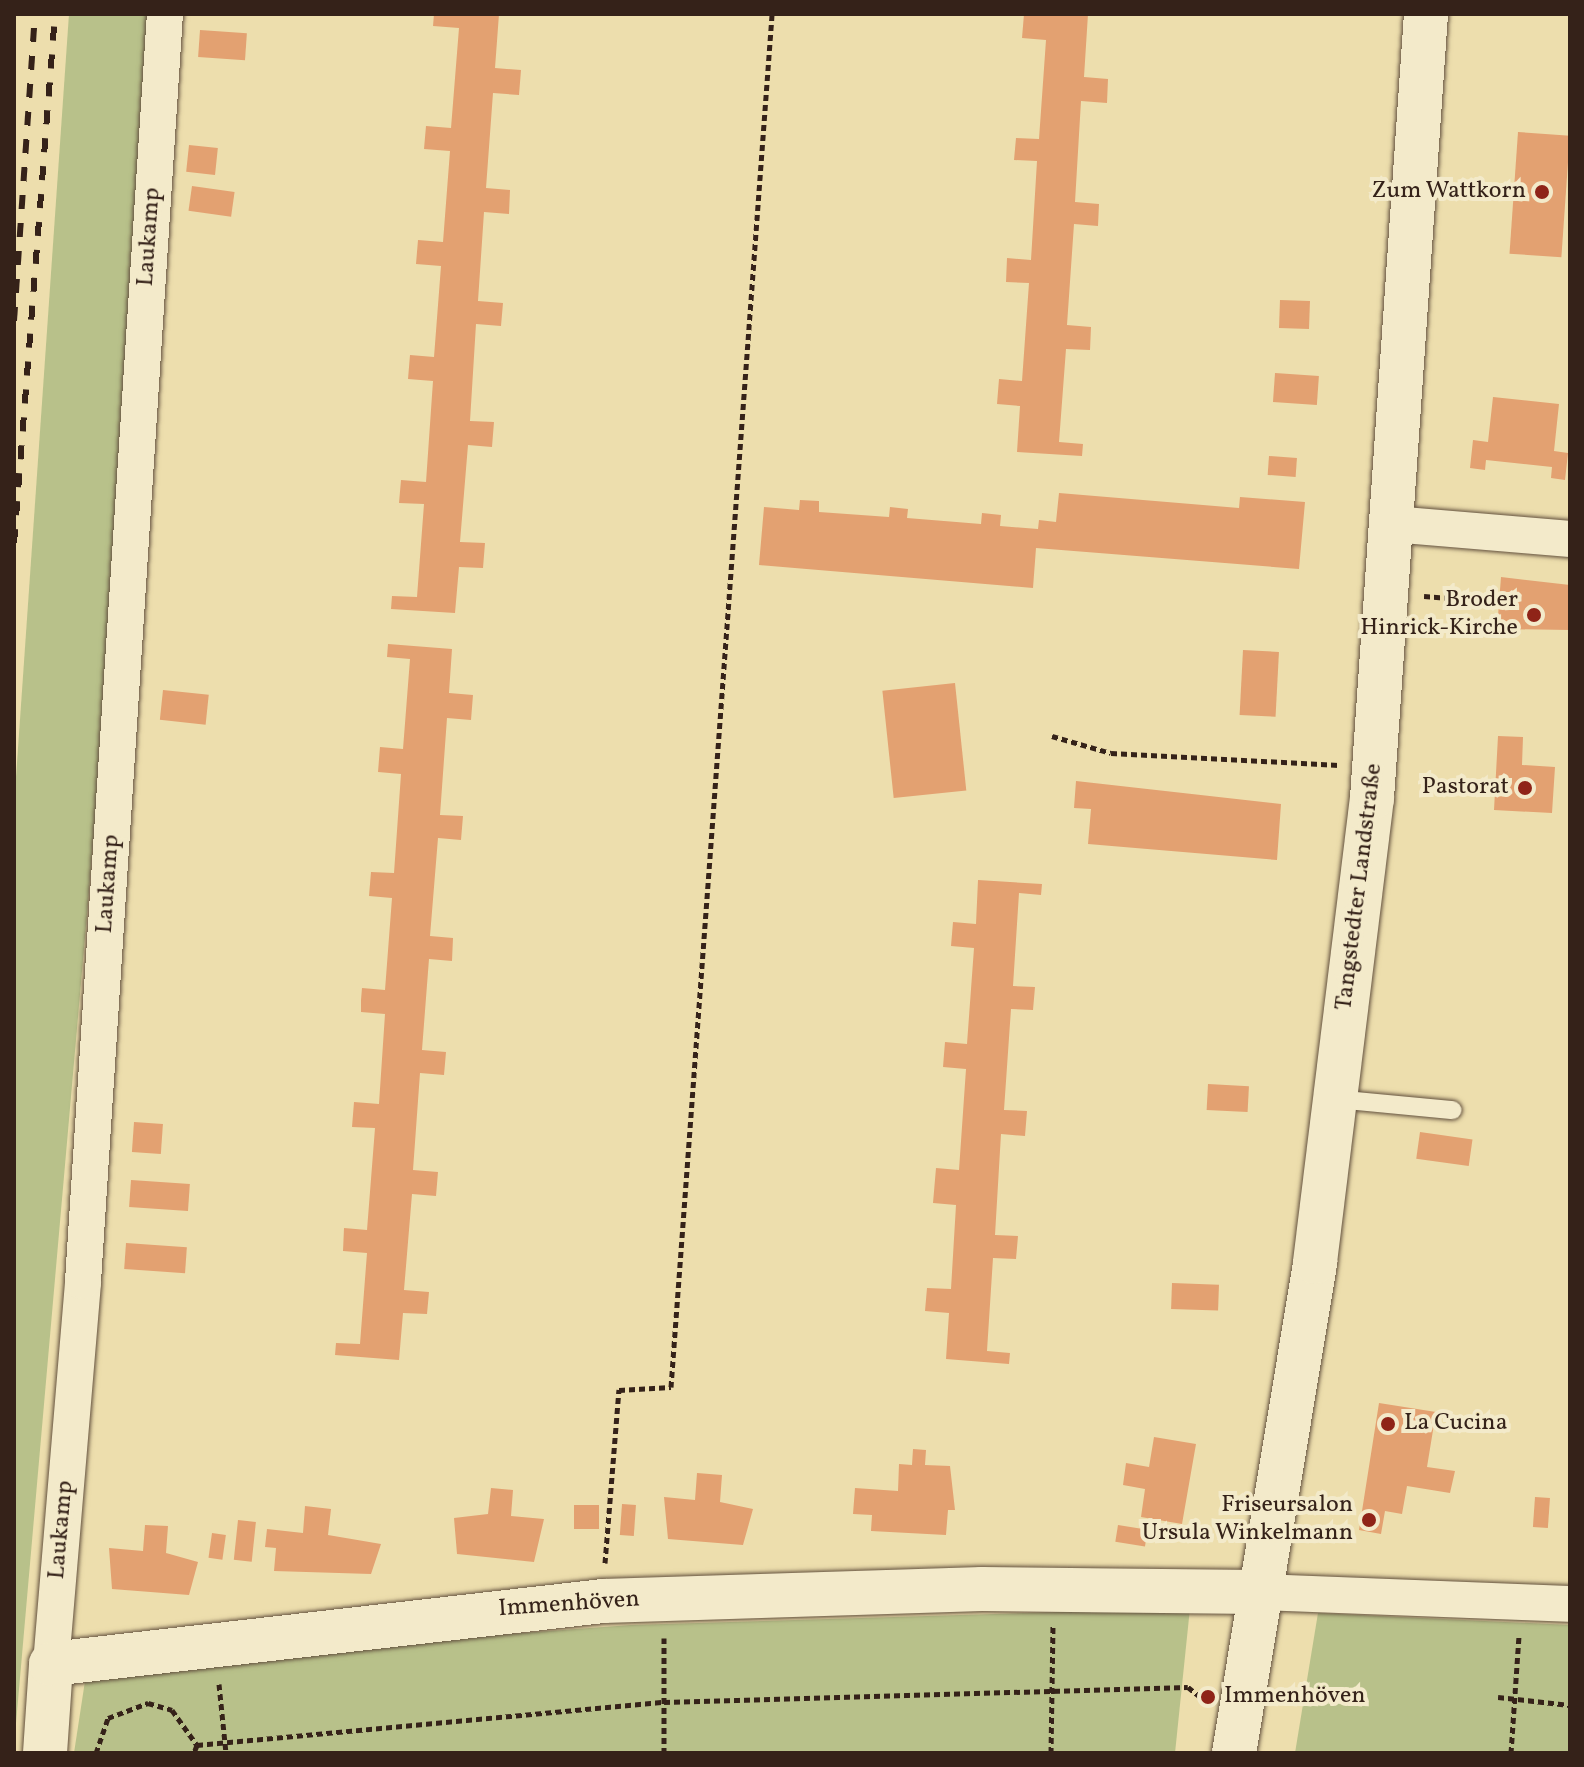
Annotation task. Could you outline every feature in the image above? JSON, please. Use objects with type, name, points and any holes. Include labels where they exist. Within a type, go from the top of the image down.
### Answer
[{"type":"street","name":"Laukamp","points":[[45,1753],[83,1281],[165,14]]},
{"type":"street","name":"Tangstedter Landstraße","points":[[1236,1741],[1335,1099],[1374,766],[1426,14]]},
{"type":"street","points":[[1392,524],[1570,539]]},
{"type":"street","name":"Immenhöven","points":[[51,1664],[603,1601],[1053,1590],[1522,1599],[1570,1604]]},
{"type":"lane","points":[[1335,1099],[1452,1110]]},
{"type":"path","points":[[603,1601],[619,1390],[671,1387],[772,14]]},
{"type":"path","points":[[1387,594],[1499,602]]},
{"type":"path","points":[[1052,736],[1088,740],[1111,753],[1374,766]]},
{"type":"path","points":[[1051,1753],[1053,1590]]},
{"type":"path","points":[[663,1599],[664,1753]]},
{"type":"path","points":[[1511,1753],[1522,1599]]},
{"type":"path","points":[[215,1643],[226,1753]]},
{"type":"path","points":[[197,1745],[664,1702],[1188,1687],[1236,1741]]},
{"type":"path","points":[[1498,1697],[1570,1705]]},
{"type":"path","points":[[96,1753],[108,1718],[148,1703],[172,1710],[197,1745]]},
{"type":"path","points":[[194,1753],[197,1745]]},
{"type":"green space","points":[[69,14],[148,14],[113,618],[14,1746],[14,806]]},
{"type":"green space","points":[[1190,1608],[1175,1753],[74,1753],[85,1681],[388,1643],[631,1625]]},
{"type":"green space","points":[[1318,1613],[1570,1625],[1570,1753],[1295,1753]]},
{"type":"building","points":[[434,14],[499,14],[495,68],[521,70],[519,95],[493,93],[486,188],[510,190],[509,214],[484,212],[478,301],[503,303],[501,326],[476,324],[470,421],[494,422],[492,447],[468,445],[460,542],[485,543],[483,568],[459,567],[455,613],[391,609],[392,596],[417,597],[424,504],[399,503],[401,480],[426,482],[433,381],[408,379],[410,355],[434,357],[441,266],[416,264],[418,240],[443,242],[450,151],[424,149],[426,126],[451,128],[459,28],[433,26]]},
{"type":"building","points":[[1024,14],[1088,14],[1084,77],[1108,79],[1107,103],[1081,101],[1075,202],[1099,204],[1098,226],[1074,224],[1067,325],[1091,327],[1090,350],[1066,349],[1059,442],[1083,444],[1082,456],[1017,452],[1020,406],[997,404],[999,379],[1022,381],[1029,283],[1006,282],[1007,258],[1031,260],[1037,161],[1014,160],[1016,138],[1039,139],[1046,40],[1022,38]]},
{"type":"building","points":[[200,30],[247,33],[245,60],[198,57]]},
{"type":"building","points":[[1518,132],[1570,136],[1561,257],[1509,254]]},
{"type":"building","points":[[189,145],[218,148],[215,175],[186,172]]},
{"type":"building","points":[[192,186],[235,192],[231,217],[189,211]]},
{"type":"building","points":[[1280,300],[1310,301],[1309,329],[1279,328]]},
{"type":"building","points":[[1275,373],[1319,376],[1317,405],[1273,402]]},
{"type":"building","points":[[1493,397],[1559,404],[1554,451],[1568,453],[1565,480],[1551,478],[1552,467],[1486,460],[1485,470],[1470,468],[1473,440],[1488,442]]},
{"type":"building","points":[[1269,456],[1297,458],[1296,477],[1268,475]]},
{"type":"building","points":[[1059,493],[1239,508],[1240,497],[1305,502],[1299,569],[1036,548],[1033,588],[759,565],[764,507],[799,510],[800,500],[819,501],[819,512],[889,517],[890,507],[908,509],[907,518],[981,524],[982,513],[1001,515],[1000,526],[1038,529],[1039,520],[1056,522]]},
{"type":"building","name":"Broder Hinrick-Kirche","points":[[1501,577],[1570,585],[1570,630],[1497,629]]},
{"type":"building","points":[[388,644],[452,649],[449,693],[473,695],[471,720],[447,718],[440,815],[463,816],[461,840],[438,838],[430,936],[453,938],[452,961],[429,959],[422,1050],[446,1052],[444,1075],[420,1073],[413,1170],[438,1172],[436,1196],[412,1194],[404,1290],[429,1292],[427,1314],[403,1313],[399,1360],[335,1355],[336,1343],[360,1344],[367,1253],[343,1251],[344,1228],[367,1230],[375,1128],[352,1127],[354,1102],[379,1104],[385,1014],[361,1012],[361,1000],[362,988],[385,990],[392,898],[369,896],[371,872],[394,873],[401,774],[378,772],[380,747],[403,749],[410,659],[387,657]]},
{"type":"building","points":[[1243,650],[1279,652],[1276,717],[1240,715]]},
{"type":"building","points":[[955,683],[966,790],[894,798],[882,691]]},
{"type":"building","points":[[163,690],[209,695],[206,725],[160,720]]},
{"type":"building","name":"Pastorat","points":[[1498,736],[1523,737],[1522,765],[1555,767],[1552,813],[1494,810]]},
{"type":"building","points":[[1076,781],[1281,804],[1277,860],[1088,844],[1091,809],[1074,808]]},
{"type":"building","points":[[978,880],[1042,884],[1041,895],[1019,893],[1013,986],[1035,987],[1033,1010],[1011,1009],[1004,1110],[1027,1111],[1025,1136],[1001,1134],[995,1235],[1018,1236],[1016,1259],[993,1258],[987,1351],[1010,1353],[1009,1364],[946,1359],[949,1313],[925,1311],[927,1288],[951,1289],[956,1205],[933,1203],[936,1168],[959,1170],[966,1069],[943,1067],[945,1042],[967,1044],[974,948],[951,946],[953,922],[976,924]]},
{"type":"building","points":[[1208,1084],[1249,1086],[1248,1112],[1207,1110]]},
{"type":"building","points":[[134,1122],[163,1124],[161,1154],[132,1152]]},
{"type":"building","points":[[1420,1132],[1472,1139],[1469,1166],[1416,1159]]},
{"type":"building","points":[[131,1180],[190,1184],[188,1211],[129,1207]]},
{"type":"building","points":[[126,1243],[187,1247],[185,1273],[124,1269]]},
{"type":"building","points":[[1172,1283],[1219,1285],[1218,1311],[1171,1309]]},
{"type":"building","points":[[1379,1403],[1436,1412],[1427,1467],[1455,1471],[1450,1493],[1407,1486],[1402,1514],[1385,1511],[1381,1534],[1359,1530]]},
{"type":"building","points":[[1154,1437],[1196,1444],[1182,1524],[1141,1517],[1145,1489],[1123,1485],[1126,1463],[1149,1467]]},
{"type":"building","points":[[913,1449],[926,1450],[925,1465],[950,1466],[955,1510],[948,1510],[946,1535],[871,1531],[872,1515],[853,1514],[855,1488],[898,1491],[899,1464],[912,1465]]},
{"type":"building","points":[[697,1473],[722,1475],[720,1502],[753,1509],[743,1545],[668,1539],[664,1497],[695,1500]]},
{"type":"building","points":[[491,1488],[513,1490],[511,1516],[544,1519],[534,1562],[457,1554],[454,1518],[488,1514]]},
{"type":"building","points":[[1535,1497],[1550,1498],[1548,1528],[1533,1527]]},
{"type":"building","points":[[622,1504],[636,1505],[634,1536],[620,1535]]},
{"type":"building","points":[[574,1505],[599,1505],[599,1529],[574,1529]]},
{"type":"building","points":[[305,1506],[331,1509],[328,1535],[381,1544],[371,1574],[274,1571],[276,1548],[265,1547],[267,1529],[303,1533]]},
{"type":"building","points":[[238,1520],[256,1522],[252,1562],[234,1560]]},
{"type":"building","points":[[145,1525],[168,1526],[166,1553],[198,1562],[189,1595],[112,1589],[109,1548],[143,1551]]},
{"type":"building","points":[[1118,1525],[1148,1530],[1145,1546],[1115,1542]]},
{"type":"building","points":[[212,1533],[226,1535],[222,1560],[209,1558]]},
{"type":"railway","points":[[14,321],[35,14]]},
{"type":"railway","points":[[14,543],[55,14]]},
{"type":"place","name":"Zum Wattkorn","points":[[1542,192]]},
{"type":"place","name":"Broder Hinrick-Kirche","points":[[1534,615]]},
{"type":"place","name":"Pastorat","points":[[1525,788]]},
{"type":"place","name":"La Cucina","points":[[1388,1424]]},
{"type":"place","name":"Friseursalon Ursula Winkelmann","points":[[1369,1520]]},
{"type":"place","name":"Immenhöven","points":[[1208,1697]]}]
